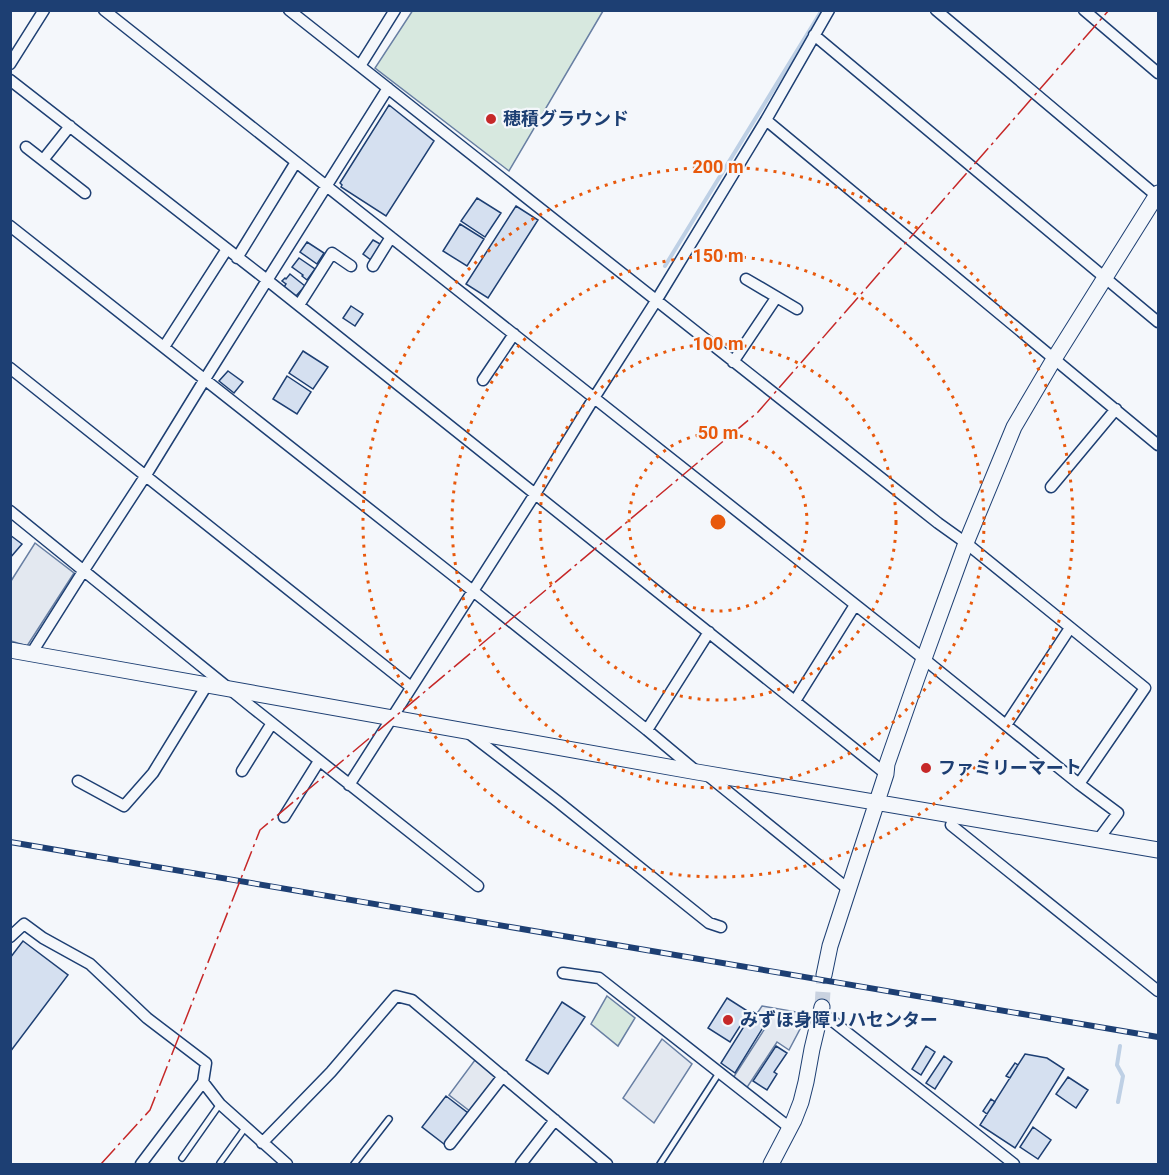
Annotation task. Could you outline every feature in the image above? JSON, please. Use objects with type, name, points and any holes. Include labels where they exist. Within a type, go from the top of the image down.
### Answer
[{"type":"street","points":[[10,64],[44,10]]},
{"type":"street","points":[[104,10],[1118,813],[1098,840]]},
{"type":"street","points":[[289,10],[733,362],[966,543],[1145,688],[1079,784]]},
{"type":"street","points":[[360,66],[395,10]]},
{"type":"street","points":[[349,785],[656,301],[766,120],[829,10]]},
{"type":"street","points":[[824,975],[830,946],[886,774],[887,764],[966,543],[1014,427],[1054,358],[1158,195],[936,10]]},
{"type":"street","points":[[1083,10],[1158,73]]},
{"type":"street","points":[[814,35],[1158,322]]},
{"type":"street","points":[[10,80],[299,305],[886,774]]},
{"type":"street","points":[[31,654],[388,88]]},
{"type":"street","points":[[766,120],[1158,445]]},
{"type":"street","points":[[43,160],[70,126]]},
{"type":"street","points":[[26,147],[85,193]]},
{"type":"street","points":[[237,258],[296,162]]},
{"type":"street","points":[[10,226],[848,890]]},
{"type":"street","points":[[373,266],[391,237]]},
{"type":"street","points":[[164,347],[226,249]]},
{"type":"street","points":[[299,305],[332,253],[351,266]]},
{"type":"street","points":[[746,279],[797,309]]},
{"type":"street","points":[[733,362],[776,298]]},
{"type":"street","points":[[483,380],[514,334]]},
{"type":"street","points":[[10,368],[411,687]]},
{"type":"street","points":[[1051,487],[1116,409]]},
{"type":"street","points":[[10,511],[349,785],[478,886]]},
{"type":"street","points":[[795,700],[855,605]]},
{"type":"street","points":[[1006,725],[1070,628]]},
{"type":"street","points":[[647,730],[709,633]]},
{"type":"street","points":[[10,650],[467,732],[1158,850]]},
{"type":"street","points":[[78,782],[124,806],[153,773],[207,685]]},
{"type":"street","points":[[242,771],[272,723]]},
{"type":"street","points":[[467,732],[709,923],[721,927]]},
{"type":"street","points":[[284,816],[320,761]]},
{"type":"street","points":[[951,825],[1158,991]]},
{"type":"street","points":[[10,937],[24,924],[43,938],[90,964],[147,1018],[206,1064],[203,1082],[141,1164]]},
{"type":"street","points":[[563,973],[598,978],[790,1128]]},
{"type":"street","points":[[262,1143],[331,1072],[396,996],[412,1000],[607,1164]]},
{"type":"street","points":[[771,1164],[801,1102],[822,1010],[1014,1164]]},
{"type":"street","points":[[450,1144],[503,1076]]},
{"type":"street","points":[[203,1082],[220,1104],[287,1164]]},
{"type":"street","points":[[521,1164],[555,1120]]},
{"type":"lane","points":[[660,1164],[719,1073]]},
{"type":"lane","points":[[182,1158],[220,1104]]},
{"type":"lane","points":[[354,1164],[389,1119]]},
{"type":"lane","points":[[220,1163],[246,1128]]},
{"type":"shaded area","name":"穂積グラウンド","points":[[413,10],[603,11],[509,171],[375,68]]},
{"type":"shaded area","points":[[35,543],[74,573],[27,646],[11,641],[11,581]]},
{"type":"shaded area","points":[[607,996],[635,1018],[618,1046],[591,1024]]},
{"type":"shaded area","points":[[762,1006],[808,1014],[789,1050],[777,1042],[746,1089],[733,1078],[771,1019],[758,1012]]},
{"type":"shaded area","points":[[662,1039],[692,1064],[654,1123],[623,1098]]},
{"type":"shaded area","points":[[475,1060],[496,1078],[471,1112],[449,1095]]},
{"type":"building","points":[[389,105],[434,141],[386,216],[341,187],[340,183]]},
{"type":"building","points":[[477,198],[501,213],[485,237],[461,221]]},
{"type":"building","points":[[516,206],[538,220],[488,298],[466,284]]},
{"type":"building","points":[[460,224],[484,239],[467,266],[443,251]]},
{"type":"building","points":[[373,240],[382,245],[371,260],[363,254]]},
{"type":"building","points":[[307,242],[324,253],[317,264],[300,252]]},
{"type":"building","points":[[299,258],[315,269],[307,280],[292,267]]},
{"type":"building","points":[[290,274],[305,286],[296,296],[284,287],[286,284],[282,281]]},
{"type":"building","points":[[351,306],[363,314],[355,326],[343,318]]},
{"type":"building","points":[[303,351],[328,367],[313,389],[289,373]]},
{"type":"building","points":[[228,371],[243,382],[234,393],[219,381]]},
{"type":"building","points":[[287,376],[311,392],[297,414],[273,399]]},
{"type":"building","points":[[10,535],[22,544],[10,558]]},
{"type":"building","points":[[23,941],[68,975],[10,1052],[10,958]]},
{"type":"building","name":"みずほ身障リハセンター","points":[[727,998],[749,1012],[730,1042],[708,1028]]},
{"type":"building","points":[[562,1002],[585,1017],[548,1074],[526,1060]]},
{"type":"building","points":[[753,1012],[767,1021],[735,1073],[721,1063]]},
{"type":"building","points":[[776,1046],[787,1053],[774,1072],[777,1074],[767,1090],[753,1081]]},
{"type":"building","points":[[926,1046],[935,1052],[921,1075],[912,1069]]},
{"type":"building","points":[[1025,1054],[1047,1058],[1064,1069],[1015,1148],[980,1125]]},
{"type":"building","points":[[944,1056],[952,1062],[935,1089],[926,1083]]},
{"type":"building","points":[[1015,1063],[1018,1065],[1010,1078],[1006,1076]]},
{"type":"building","points":[[1068,1077],[1088,1090],[1076,1108],[1056,1094]]},
{"type":"building","points":[[446,1096],[468,1113],[444,1144],[422,1127]]},
{"type":"building","points":[[991,1099],[995,1102],[987,1114],[983,1111]]},
{"type":"building","points":[[1033,1127],[1051,1140],[1038,1159],[1020,1147]]},
{"type":"waterway","points":[[665,266],[822,10]]},
{"type":"waterway","points":[[1118,1102],[1123,1076],[1117,1065],[1120,1046]]},
{"type":"tunnel","points":[[822,1007],[824,975]]},
{"type":"railway","points":[[10,842],[1158,1037]]},
{"type":"power","points":[[101,1164],[150,1110],[260,830],[758,412],[1109,10]]},
{"type":"place","name":"穂積グラウンド","points":[[491,119]]},
{"type":"place","name":"ファミリーマート","points":[[926,768]]},
{"type":"place","name":"みずほ身障リハセンター","points":[[728,1020]]}]
